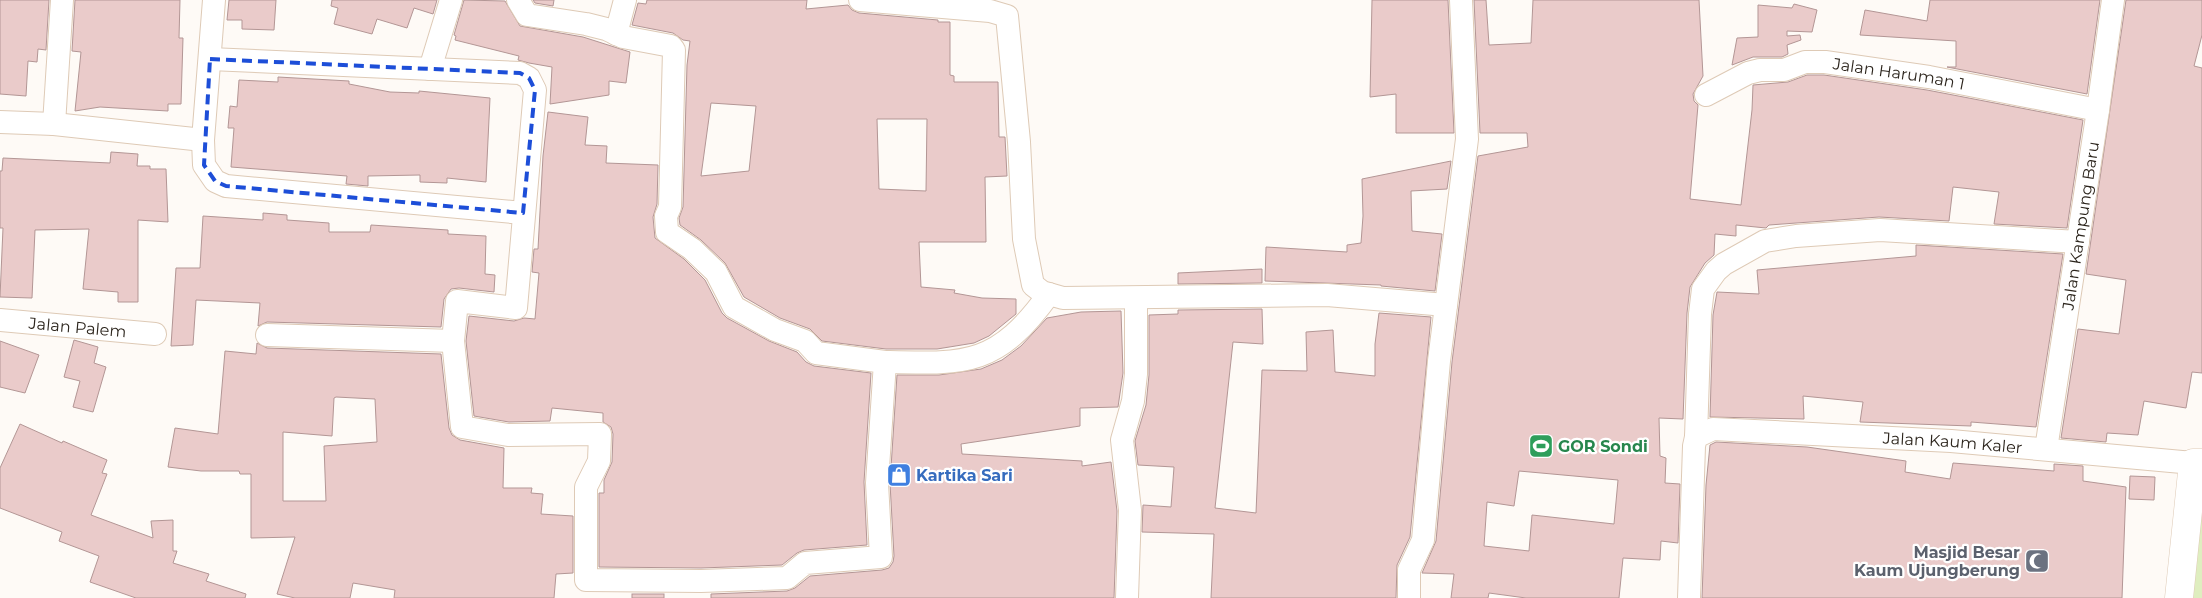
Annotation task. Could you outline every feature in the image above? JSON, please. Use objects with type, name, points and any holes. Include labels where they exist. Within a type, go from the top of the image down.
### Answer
[{"type":"street","points":[[54,124],[62,0]]},
{"type":"street","points":[[214,0],[203,140],[204,165],[215,181],[226,186],[523,213]]},
{"type":"street","points":[[430,69],[452,0]]},
{"type":"street","points":[[518,0],[527,15],[586,24],[606,29],[616,34],[671,46],[674,50],[670,207],[666,216],[667,232],[692,249],[716,272],[734,307],[750,317],[775,330],[805,341],[816,353],[885,362],[962,362],[985,354],[1009,339],[1036,312],[1049,294]]},
{"type":"street","points":[[616,34],[625,0]]},
{"type":"street","points":[[860,0],[990,11],[1007,16],[1019,142],[1024,239],[1033,285],[1042,292],[1064,298],[1328,295],[1446,306]]},
{"type":"street","points":[[1409,598],[1410,570],[1423,540],[1446,306],[1467,139],[1461,0]]},
{"type":"street","name":"Jalan Kampung Baru","points":[[2046,449],[2113,0]]},
{"type":"street","points":[[210,59],[520,74],[529,78],[535,90],[516,308],[457,301],[453,341],[462,427],[508,435],[600,434],[599,460],[586,487],[586,580],[700,590],[787,578],[805,563],[882,556],[877,483],[885,362]]},
{"type":"street","name":"Jalan Haruman 1","points":[[1706,95],[1748,73],[1784,70],[1805,62],[1824,62],[1929,76],[2098,110]]},
{"type":"street","points":[[0,122],[54,124],[203,140]]},
{"type":"street","points":[[1688,598],[1693,457],[1704,433],[1700,314],[1703,289],[1716,271],[1724,264],[1766,241],[1796,236],[1880,230],[2078,242]]},
{"type":"street","points":[[1128,598],[1130,510],[1122,440],[1133,402],[1137,359],[1136,298]]},
{"type":"street","name":"Jalan Palem","points":[[0,320],[155,334]]},
{"type":"street","points":[[267,335],[453,341]]},
{"type":"street","name":"Jalan Kaum Kaler","points":[[1704,433],[1951,441],[2197,463]]},
{"type":"street","points":[[2179,598],[2197,463]]},
{"type":"highlighted area","points":[[210,59],[520,73],[529,78],[535,90],[523,213],[226,186],[215,181],[204,165]]},
{"type":"green space","points":[[2202,485],[2202,598],[2190,598]]},
{"type":"building","points":[[0,0],[49,0],[46,50],[38,49],[37,62],[28,61],[26,96],[0,94]]},
{"type":"building","points":[[75,0],[180,0],[179,38],[183,38],[181,104],[168,104],[168,111],[100,107],[75,111],[81,52],[72,51]]},
{"type":"building","points":[[229,0],[276,0],[274,30],[242,29],[242,20],[227,20]]},
{"type":"building","points":[[332,0],[437,0],[433,14],[414,8],[407,28],[377,19],[372,34],[334,24],[338,8],[331,6]]},
{"type":"building","points":[[464,0],[505,1],[520,26],[583,37],[630,52],[626,83],[609,81],[609,95],[550,104],[552,67],[518,60],[519,56],[455,40],[456,36],[454,35]]},
{"type":"building","points":[[533,0],[554,0],[553,6],[535,3]]},
{"type":"building","points":[[647,0],[807,0],[806,9],[848,5],[852,10],[859,13],[950,22],[950,75],[954,76],[954,82],[998,82],[999,137],[1005,137],[1007,176],[985,177],[986,242],[919,242],[921,287],[955,290],[954,293],[982,298],[1016,299],[1016,314],[989,336],[974,343],[937,349],[886,349],[822,341],[810,329],[780,318],[744,297],[725,263],[701,240],[680,225],[679,218],[683,207],[687,65],[690,41],[683,40],[673,33],[632,25],[638,3],[646,4]],"holes":[[[711,103],[756,106],[749,171],[701,176]],[[877,119],[927,119],[926,191],[879,189]]]},
{"type":"building","points":[[1372,0],[1448,0],[1454,133],[1396,133],[1396,94],[1370,97]]},
{"type":"building","points":[[1474,0],[1486,0],[1489,45],[1531,43],[1533,0],[1699,0],[1703,76],[1693,94],[1694,101],[1698,105],[1690,199],[1741,205],[1753,85],[1788,82],[1807,75],[1824,75],[1927,90],[2083,120],[2067,228],[1994,224],[1999,192],[1953,187],[1949,221],[1879,217],[1769,225],[1766,228],[1736,225],[1736,236],[1715,234],[1714,255],[1705,263],[1690,287],[1687,313],[1683,419],[1659,418],[1660,456],[1666,458],[1665,483],[1680,484],[1678,543],[1661,541],[1660,560],[1623,558],[1619,598],[1526,598],[1489,593],[1488,598],[1451,598],[1454,574],[1422,573],[1436,541],[1452,362],[1478,156],[1528,147],[1527,133],[1480,133]],"holes":[[[1519,471],[1618,480],[1614,524],[1532,515],[1529,551],[1484,546],[1487,502],[1514,506]]]},
{"type":"building","points":[[1930,0],[2100,0],[2087,94],[1947,67],[1956,67],[1956,41],[1860,35],[1865,10],[1927,21]]},
{"type":"building","points":[[2126,0],[2202,0],[2202,35],[2194,66],[2202,68],[2202,373],[2192,372],[2186,408],[2144,401],[2138,435],[2107,433],[2106,442],[2061,438],[2078,329],[2119,334],[2126,280],[2086,274]]},
{"type":"building","points":[[1794,4],[1817,10],[1812,32],[1787,31],[1787,36],[1800,35],[1801,40],[1787,45],[1788,54],[1782,57],[1753,57],[1732,65],[1737,38],[1758,37],[1758,5],[1792,8]]},
{"type":"building","points":[[278,77],[349,81],[349,84],[390,92],[419,93],[419,91],[490,98],[486,182],[447,178],[447,183],[420,182],[420,175],[368,176],[368,186],[346,184],[347,176],[231,167],[234,128],[228,128],[230,106],[237,107],[239,80],[278,82]]},
{"type":"building","points":[[548,112],[588,117],[585,145],[607,146],[606,163],[658,165],[657,204],[653,217],[655,238],[684,259],[705,280],[722,313],[727,318],[769,341],[797,352],[806,362],[814,366],[871,373],[864,482],[867,545],[804,550],[782,565],[701,568],[599,567],[599,493],[604,493],[604,480],[612,462],[613,434],[611,427],[603,422],[603,413],[552,408],[550,421],[509,422],[474,416],[466,341],[469,316],[514,321],[524,318],[535,319],[539,273],[532,272],[534,249],[538,249],[543,156]]},
{"type":"building","points":[[111,152],[138,154],[137,166],[150,166],[150,169],[166,169],[168,222],[138,220],[138,302],[118,302],[118,292],[83,289],[89,229],[35,230],[32,298],[0,297],[3,228],[0,228],[0,171],[2,171],[3,158],[110,163]]},
{"type":"building","points":[[1451,161],[1447,189],[1411,191],[1412,231],[1442,234],[1435,291],[1381,285],[1265,281],[1266,247],[1347,252],[1347,245],[1361,243],[1363,216],[1362,179]]},
{"type":"building","points":[[263,213],[287,215],[287,220],[329,223],[329,232],[370,232],[371,225],[448,230],[448,234],[486,236],[485,274],[495,275],[494,292],[459,288],[451,289],[444,299],[441,327],[267,322],[258,326],[260,303],[196,300],[193,345],[171,346],[176,268],[200,268],[203,216],[263,220]]},
{"type":"building","points":[[1916,245],[2063,254],[2036,427],[1971,422],[1971,426],[1860,422],[1863,402],[1803,396],[1804,419],[1710,417],[1713,315],[1717,292],[1759,294],[1757,270],[1916,256]]},
{"type":"building","points":[[1262,269],[1262,283],[1178,284],[1178,273]]},
{"type":"building","points":[[1262,309],[1263,344],[1233,342],[1215,508],[1256,513],[1262,370],[1307,371],[1306,332],[1333,330],[1335,372],[1375,376],[1375,344],[1379,313],[1431,317],[1410,537],[1397,565],[1396,598],[1211,598],[1214,534],[1142,532],[1143,505],[1171,507],[1174,467],[1138,465],[1135,441],[1146,405],[1149,375],[1149,315],[1178,314],[1178,310]]},
{"type":"building","points":[[1121,311],[1123,373],[1118,407],[1080,408],[1080,426],[961,444],[962,454],[1082,461],[1082,466],[1111,462],[1117,511],[1114,598],[711,598],[711,594],[787,591],[795,588],[810,576],[889,568],[894,556],[890,483],[897,375],[939,375],[981,369],[1002,360],[1021,346],[1047,318],[1081,312]]},
{"type":"building","points":[[74,340],[98,347],[94,363],[106,367],[93,412],[73,407],[80,381],[64,377]]},
{"type":"building","points":[[0,341],[39,355],[25,393],[0,387]]},
{"type":"building","points":[[257,343],[267,348],[441,354],[449,428],[452,435],[460,440],[504,448],[503,488],[532,488],[531,493],[543,494],[541,514],[573,516],[573,573],[556,574],[554,598],[394,598],[395,590],[353,583],[350,598],[295,598],[277,594],[295,537],[251,538],[251,474],[240,474],[239,471],[201,471],[168,467],[175,428],[218,434],[225,351],[256,354]],"holes":[[[334,398],[375,399],[377,442],[324,446],[326,501],[283,501],[283,432],[332,436]]]},
{"type":"building","points":[[20,424],[107,460],[102,473],[107,474],[91,515],[153,538],[151,521],[173,520],[173,551],[177,551],[173,563],[209,574],[206,581],[246,594],[245,598],[136,598],[90,582],[99,556],[59,541],[62,532],[0,508],[0,468]]},
{"type":"building","points":[[1716,442],[1807,447],[1906,461],[1905,472],[1950,479],[1953,463],[2054,471],[2054,464],[2083,466],[2083,481],[2126,487],[2122,598],[1702,598],[1706,485],[1710,445]]},
{"type":"building","points":[[2130,476],[2155,477],[2154,500],[2129,499]]},
{"type":"building","points":[[632,594],[664,594],[664,598],[632,598]]},
{"type":"place","name":"GOR Sondi","points":[[1541,446]]},
{"type":"place","name":"Kartika Sari","points":[[899,475]]},
{"type":"place","name":"Masjid Besar Kaum Ujungberung","points":[[2037,561]]}]
